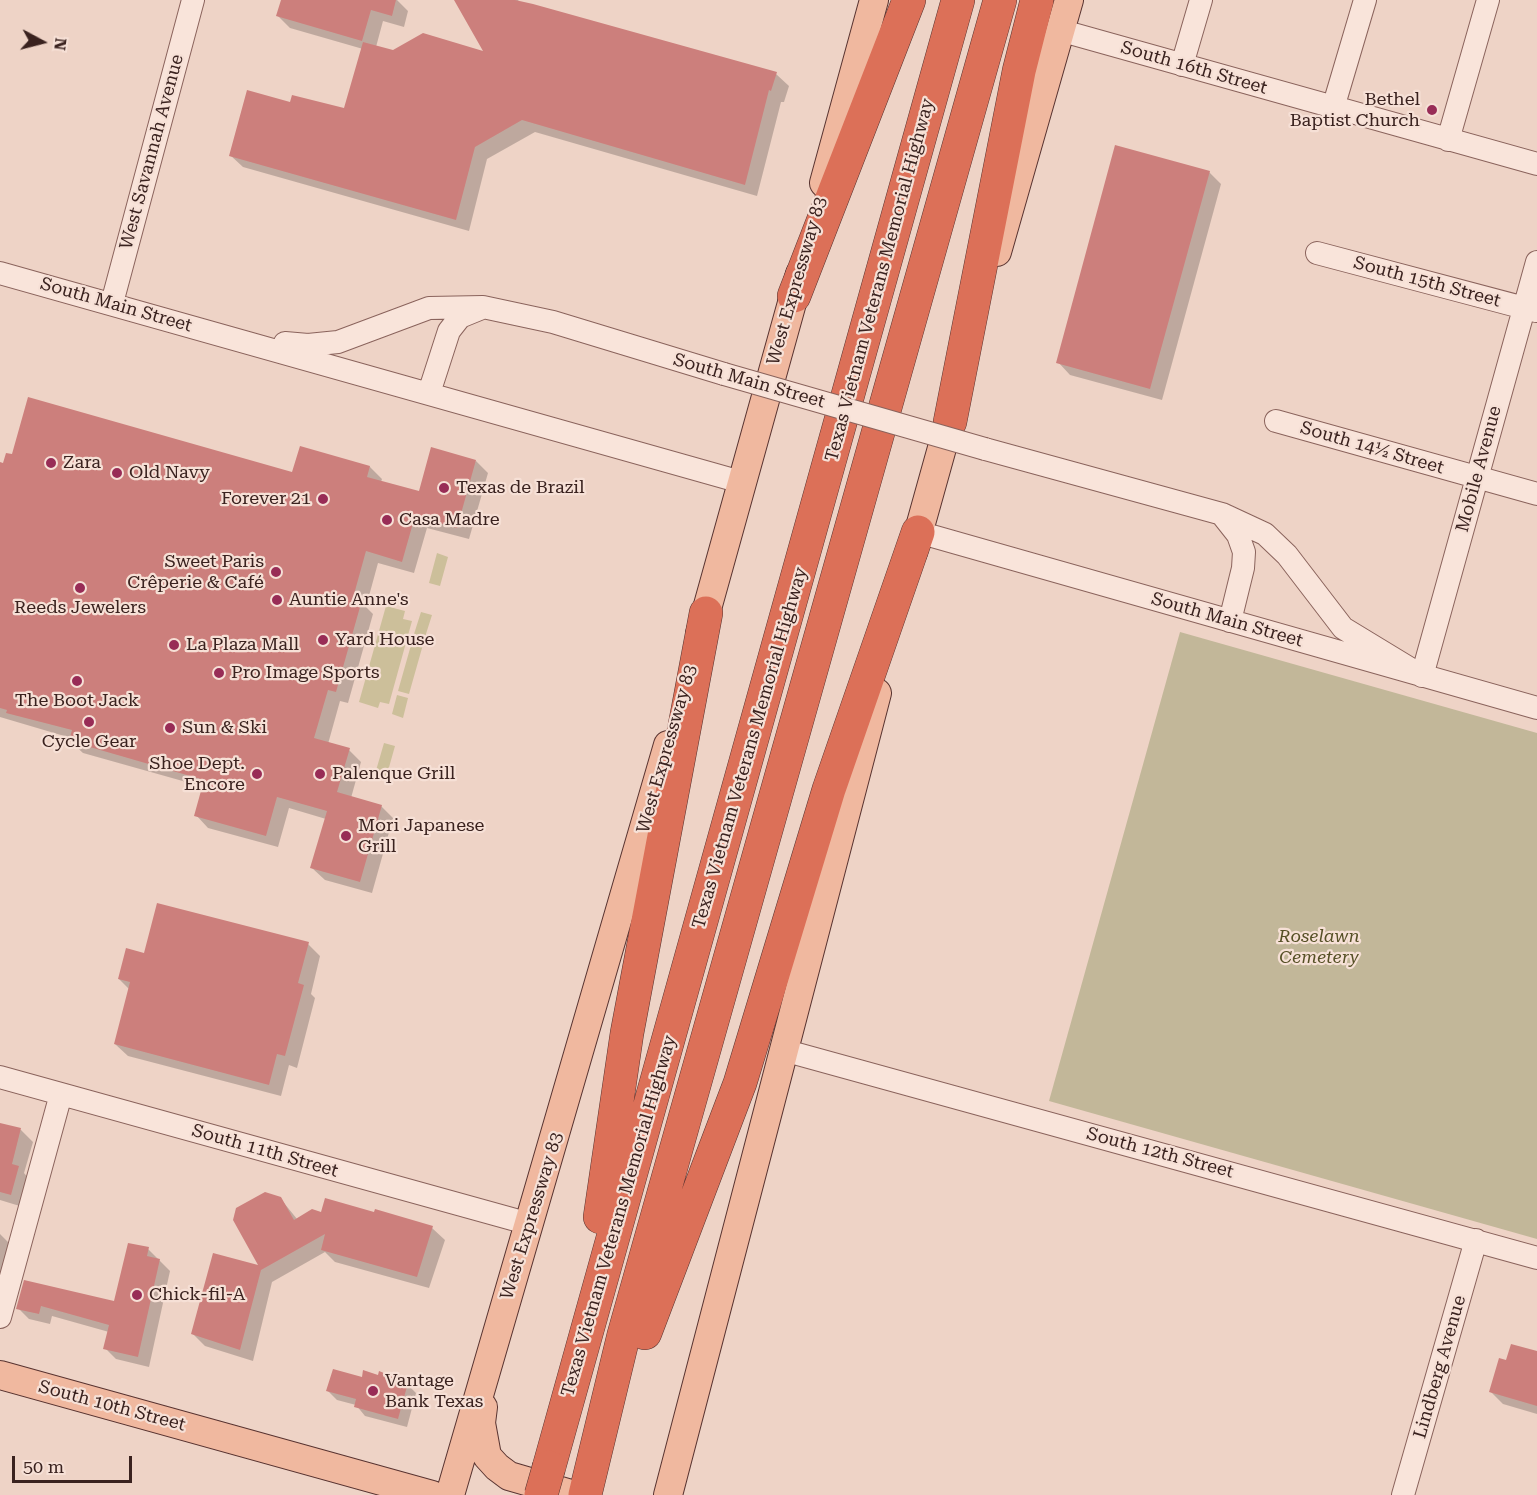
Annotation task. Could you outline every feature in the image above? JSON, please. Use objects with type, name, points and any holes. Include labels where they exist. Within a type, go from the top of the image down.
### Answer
[{"type":"highway","points":[[794,296],[909,0]]},
{"type":"highway","name":"Texas Vietnam Veterans Memorial Highway","points":[[545,1481],[580,1348],[751,748],[958,0]]},
{"type":"highway","name":"Texas Vietnam Veterans Memorial Highway","points":[[583,1489],[624,1334],[1000,0]]},
{"type":"highway","points":[[950,422],[1018,71],[1037,0]]},
{"type":"highway","points":[[583,1489],[740,1083],[829,789],[918,532]]},
{"type":"highway","points":[[580,1348],[627,1033],[706,613]]},
{"type":"main road","name":"West Expressway 83","points":[[450,1495],[706,613],[874,0]]},
{"type":"main road","points":[[652,1495],[672,1482],[918,532],[1069,0]]},
{"type":"main road","points":[[485,1369],[481,1423],[487,1456],[509,1476],[583,1489]]},
{"type":"main road","name":"South 10th Street","points":[[0,1375],[432,1495]]},
{"type":"street","name":"West Savannah Avenue","points":[[112,303],[193,0]]},
{"type":"street","points":[[1182,65],[1201,0]]},
{"type":"street","points":[[1333,108],[1365,0]]},
{"type":"street","points":[[1448,140],[1488,0]]},
{"type":"street","name":"South 16th Street","points":[[1059,30],[1537,164]]},
{"type":"street","name":"South 15th Street","points":[[1317,253],[1530,309]]},
{"type":"street","name":"Mobile Avenue","points":[[1422,676],[1478,477],[1530,309],[1537,262]]},
{"type":"street","name":"South Main Street","points":[[0,273],[741,482]]},
{"type":"street","name":"South Main Street","points":[[232,338],[308,345],[338,342],[429,309],[483,308],[553,322],[985,449],[1222,514],[1265,534],[1287,555],[1343,628],[1422,676]]},
{"type":"street","points":[[429,393],[449,332],[460,317],[483,308]]},
{"type":"street","name":"South 14½ Street","points":[[1276,422],[1537,494]]},
{"type":"street","points":[[1222,514],[1238,535],[1244,552],[1243,568],[1230,621]]},
{"type":"street","name":"South Main Street","points":[[918,532],[1537,708]]},
{"type":"street","name":"South 12th Street","points":[[783,1050],[1537,1258]]},
{"type":"street","name":"South 11th Street","points":[[0,1077],[530,1224]]},
{"type":"street","points":[[0,1317],[61,1094]]},
{"type":"street","name":"Lindberg Avenue","points":[[1403,1495],[1476,1240]]},
{"type":"shaded area","points":[[437,553],[448,557],[440,586],[429,583]]},
{"type":"shaded area","points":[[386,606],[405,611],[403,619],[412,621],[389,704],[380,702],[378,708],[359,702]]},
{"type":"shaded area","points":[[421,612],[432,615],[425,637],[414,634]]},
{"type":"shaded area","points":[[413,638],[424,641],[409,694],[398,691]]},
{"type":"shaded area","points":[[397,695],[408,698],[403,718],[392,714]]},
{"type":"shaded area","points":[[384,743],[395,746],[386,778],[375,774]]},
{"type":"green space","name":"Roselawn Cemetery","points":[[1180,632],[1537,733],[1537,1239],[1049,1101]]},
{"type":"building","points":[[281,0],[396,0],[392,16],[371,10],[362,41],[276,16]]},
{"type":"building","points":[[454,0],[515,0],[533,4],[777,72],[771,91],[769,90],[745,185],[522,120],[475,147],[456,220],[229,156],[247,90],[290,102],[292,95],[344,108],[363,42],[393,50],[423,33],[483,51]]},
{"type":"building","points":[[1115,145],[1210,171],[1150,389],[1056,363]]},
{"type":"building","name":"La Plaza Mall","points":[[28,397],[292,472],[300,446],[370,466],[367,477],[419,491],[431,447],[476,460],[457,528],[415,516],[402,562],[366,551],[353,598],[362,600],[336,692],[328,690],[314,738],[350,748],[337,792],[382,805],[360,882],[310,868],[327,811],[277,797],[266,836],[194,816],[204,780],[69,741],[72,730],[6,713],[7,710],[0,708],[0,462],[3,463],[6,453],[12,454]]},
{"type":"building","points":[[157,903],[309,942],[298,983],[304,985],[285,1056],[277,1054],[269,1085],[114,1044],[130,982],[118,979],[126,948],[144,953]]},
{"type":"building","points":[[0,1123],[21,1128],[12,1164],[19,1166],[11,1195],[0,1192]]},
{"type":"building","points":[[265,1192],[281,1197],[294,1220],[312,1209],[321,1212],[325,1198],[374,1212],[375,1209],[433,1226],[417,1277],[321,1250],[325,1234],[261,1270],[240,1350],[191,1334],[213,1253],[258,1265],[233,1220],[236,1208]]},
{"type":"building","points":[[128,1243],[149,1247],[147,1256],[160,1259],[138,1357],[103,1349],[109,1325],[41,1306],[39,1314],[16,1309],[24,1280],[114,1301]]},
{"type":"building","points":[[1511,1344],[1537,1351],[1537,1406],[1489,1392],[1499,1358],[1506,1360]]},
{"type":"building","points":[[333,1369],[362,1377],[363,1370],[378,1375],[379,1371],[408,1383],[398,1419],[354,1407],[356,1399],[326,1391]]},
{"type":"place","name":"Bethel Baptist Church","points":[[1432,110]]},
{"type":"place","name":"Zara","points":[[51,463]]},
{"type":"place","name":"Old Navy","points":[[117,473]]},
{"type":"place","name":"Texas de Brazil","points":[[444,488]]},
{"type":"place","name":"Forever 21","points":[[323,499]]},
{"type":"place","name":"Casa Madre","points":[[387,520]]},
{"type":"place","name":"Sweet Paris Crêperie & Café","points":[[276,572]]},
{"type":"place","name":"Reeds Jewelers","points":[[80,588]]},
{"type":"place","name":"Auntie Anne's","points":[[277,600]]},
{"type":"place","name":"Yard House","points":[[323,640]]},
{"type":"place","name":"La Plaza Mall","points":[[174,645]]},
{"type":"place","name":"Pro Image Sports","points":[[219,673]]},
{"type":"place","name":"The Boot Jack","points":[[77,681]]},
{"type":"place","name":"Cycle Gear","points":[[89,722]]},
{"type":"place","name":"Sun & Ski","points":[[170,728]]},
{"type":"place","name":"Shoe Dept. Encore","points":[[257,774]]},
{"type":"place","name":"Palenque Grill","points":[[320,774]]},
{"type":"place","name":"Mori Japanese Grill","points":[[346,836]]},
{"type":"place","name":"Chick-fil-A","points":[[137,1295]]},
{"type":"place","name":"Vantage Bank Texas","points":[[373,1391]]}]
